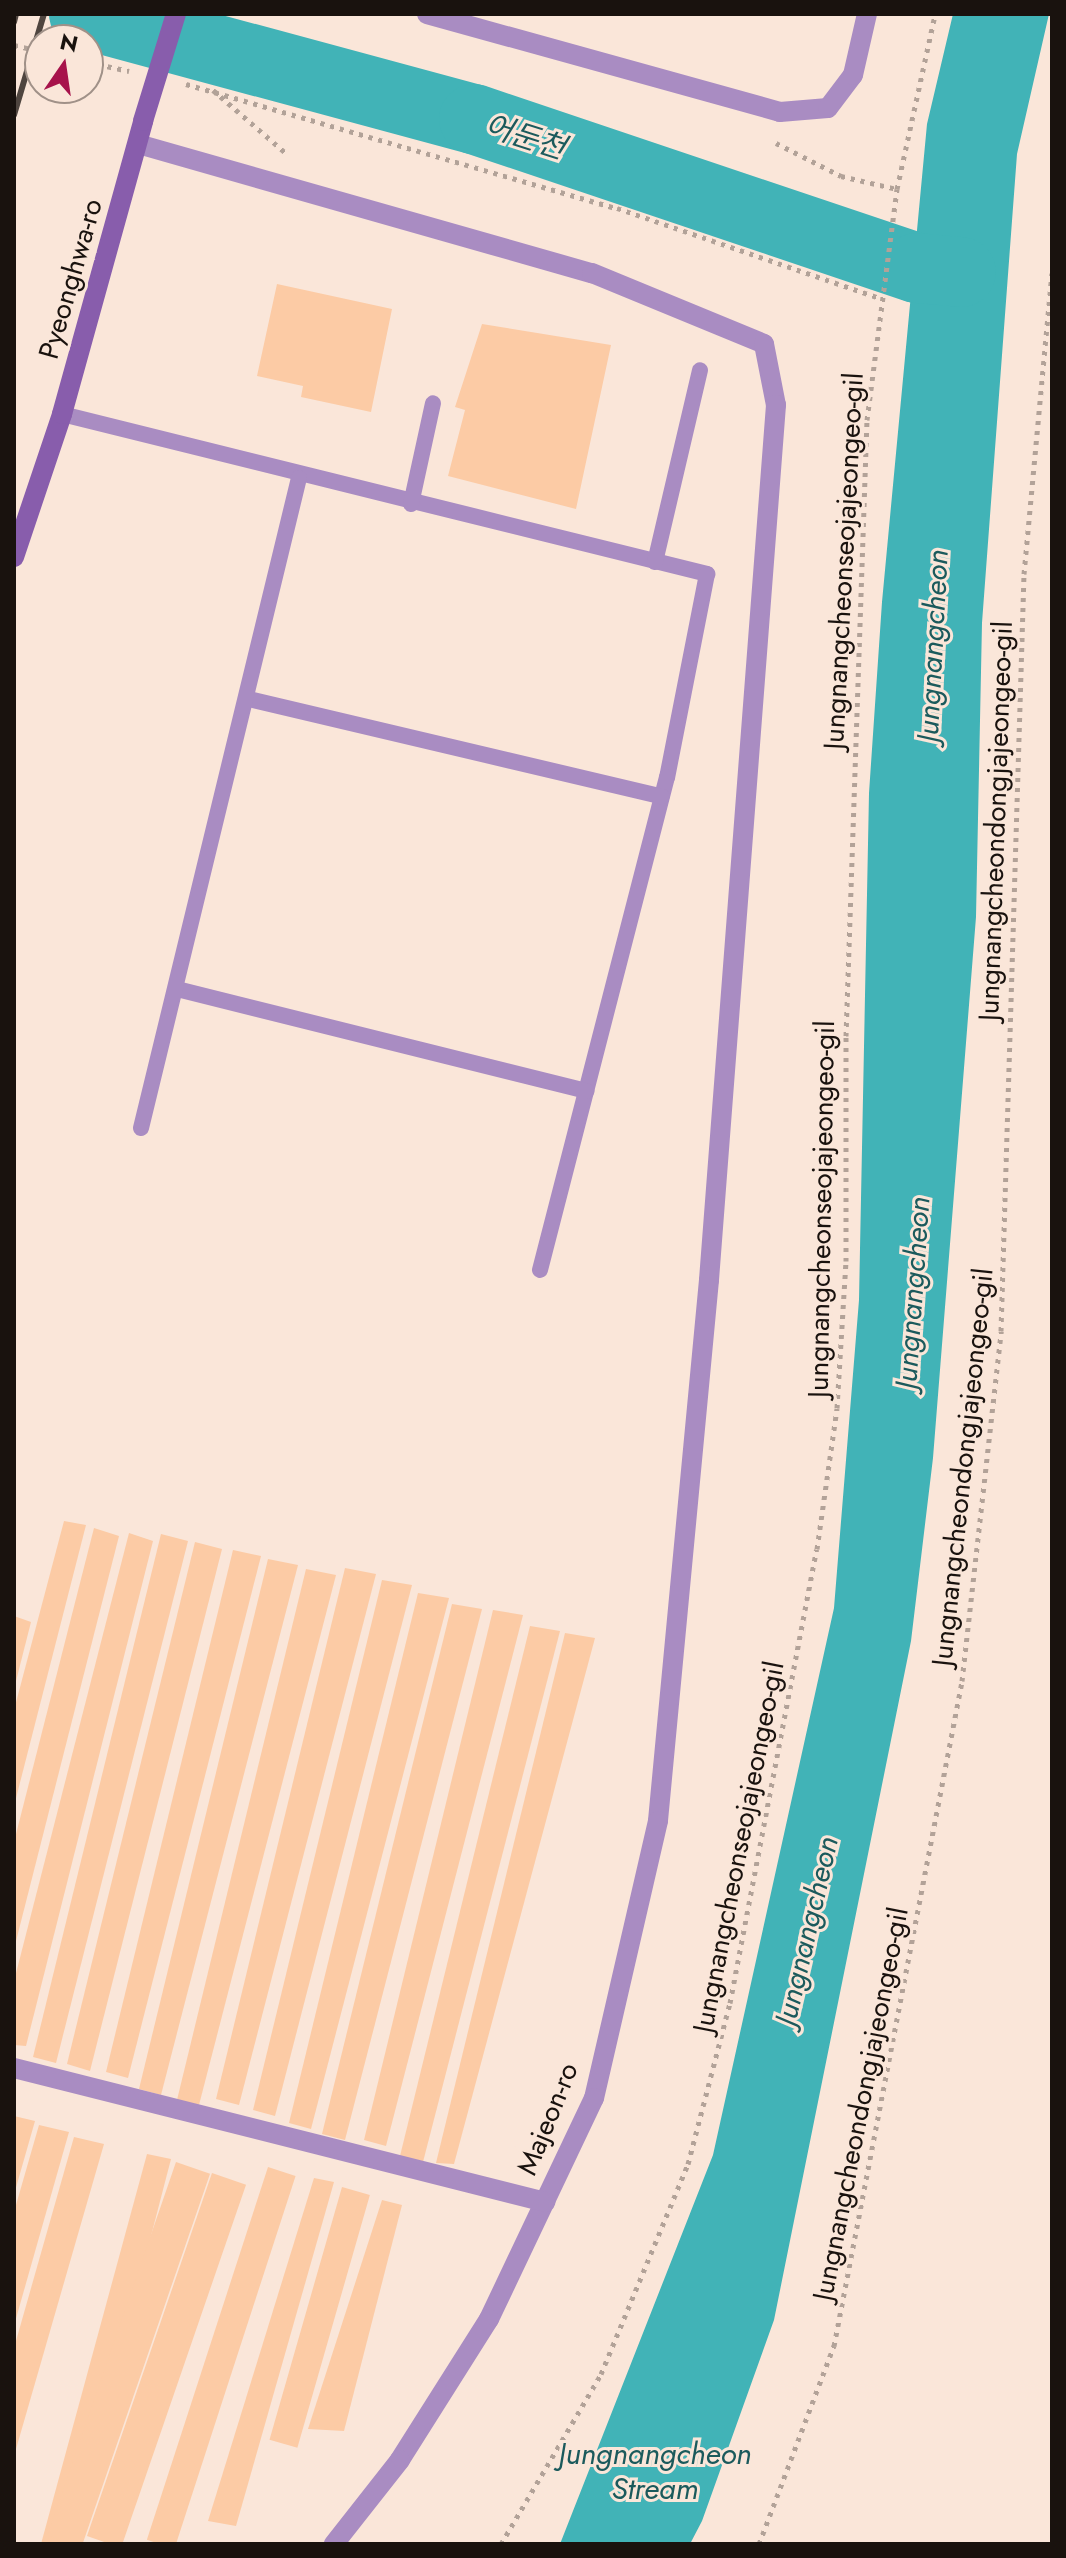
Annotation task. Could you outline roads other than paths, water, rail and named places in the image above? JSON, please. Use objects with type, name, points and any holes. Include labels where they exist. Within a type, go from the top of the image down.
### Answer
[{"type":"main road","name":"Pyeonghwa-ro","points":[[14,557],[62,414],[143,121],[176,14]]},
{"type":"street","points":[[427,14],[780,112],[828,108],[853,75],[867,14]]},
{"type":"street","name":"Majeon-ro","points":[[138,144],[592,273],[764,344],[776,405],[709,1280],[673,1613],[658,1821],[594,2098],[489,2319],[400,2460],[334,2544]]},
{"type":"street","points":[[14,2068],[545,2202]]},
{"type":"lane","points":[[655,562],[700,370]]},
{"type":"lane","points":[[411,504],[433,403]]},
{"type":"lane","points":[[62,414],[299,478],[707,574],[662,797],[540,1270]]},
{"type":"lane","points":[[141,1128],[249,699],[299,478]]},
{"type":"lane","points":[[249,699],[662,797]]},
{"type":"lane","points":[[177,989],[586,1091]]},
{"type":"water","name":"Jungnangcheon Stream","points":[[953,14],[1049,14],[1017,154],[982,623],[976,917],[933,1458],[911,1641],[774,2320],[702,2521],[690,2544],[560,2544],[713,2155],[834,1608],[859,1300],[869,793],[882,602],[927,124]]},
{"type":"waterway","name":"어둔천","points":[[84,14],[474,119],[917,268],[961,272]]},
{"type":"railway","points":[[14,22],[16,14]]},
{"type":"railway","points":[[14,115],[44,14]]},
{"type":"water label","name":"Jungnangcheon","points":[[933,646]]},
{"type":"water label","name":"Jungnangcheon","points":[[913,1293]]},
{"type":"water label","name":"Jungnangcheon","points":[[807,1931]]}]
